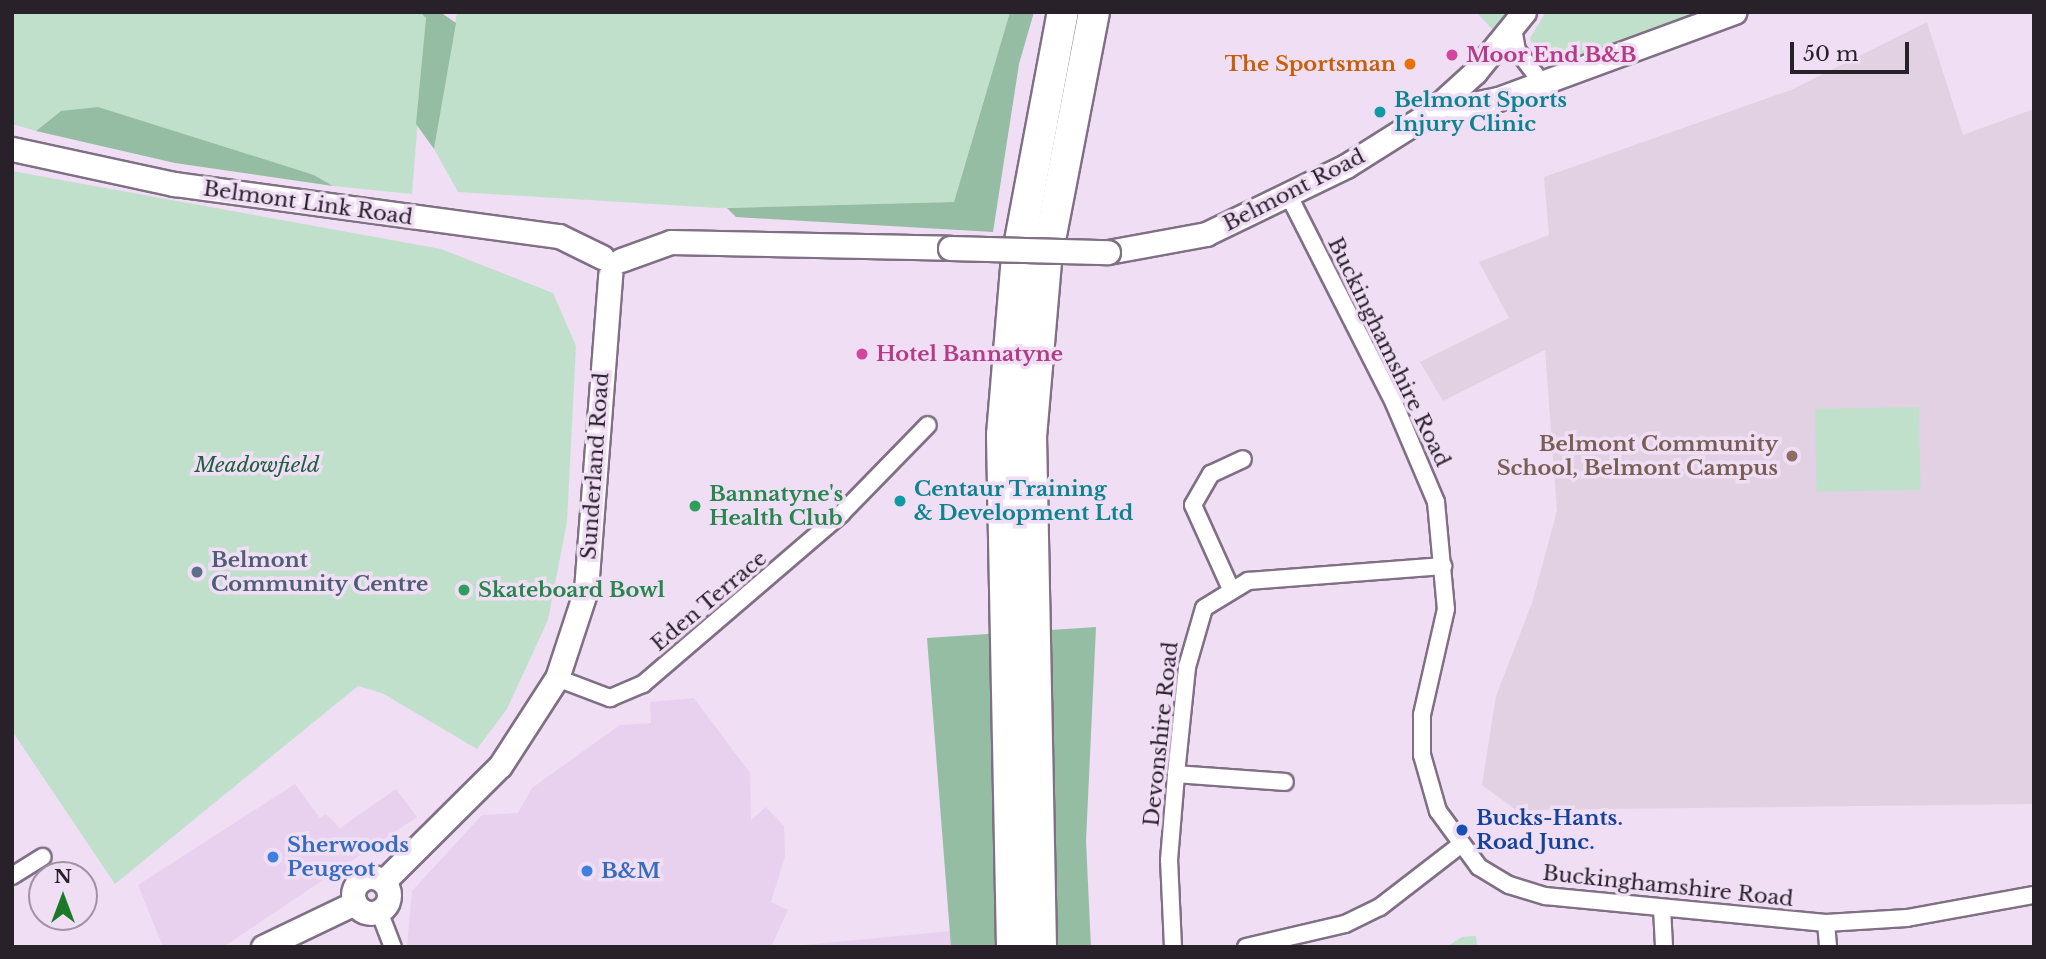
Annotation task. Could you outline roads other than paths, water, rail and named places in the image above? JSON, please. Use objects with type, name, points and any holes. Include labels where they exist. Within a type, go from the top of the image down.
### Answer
[{"type":"highway","points":[[1012,947],[1002,435],[1019,244],[1063,12]]},
{"type":"highway","points":[[1041,947],[1031,437],[1046,261],[1094,12]]},
{"type":"street","points":[[1430,113],[1457,111],[1542,83],[1735,12]]},
{"type":"street","points":[[1518,20],[1517,50],[1542,83]]},
{"type":"street","points":[[1430,113],[1518,20]]},
{"type":"street","name":"Belmont Road","points":[[611,264],[671,242],[1108,252],[1186,241],[1290,198],[1430,113]]},
{"type":"street","name":"Belmont Link Road","points":[[12,149],[200,188],[559,236],[611,264]]},
{"type":"street","name":"Buckinghamshire Road","points":[[1290,198],[1422,461],[1436,502],[1446,609],[1422,715],[1422,755],[1426,785],[1459,846],[1494,877],[1530,892],[1661,908],[1826,923],[1907,918],[2034,895]]},
{"type":"street","name":"Sunderland Road","points":[[384,881],[500,766],[557,678],[586,590],[611,264]]},
{"type":"street","name":"Eden Terrace","points":[[557,678],[610,698],[643,684],[841,514],[928,425]]},
{"type":"street","points":[[1230,587],[1193,505],[1211,474],[1243,459]]},
{"type":"street","name":"Devonshire Road","points":[[1173,947],[1169,860],[1176,774],[1194,632],[1205,608],[1230,587],[1276,577],[1443,566]]},
{"type":"street","points":[[1176,774],[1285,782]]},
{"type":"street","points":[[1245,947],[1345,924],[1380,907],[1459,846]]},
{"type":"street","points":[[12,876],[43,857]]},
{"type":"street","points":[[371,876],[384,881],[389,901],[379,911],[368,913],[355,903],[359,881],[371,876]]},
{"type":"street","points":[[263,947],[355,903]]},
{"type":"street","points":[[1661,908],[1664,947]]},
{"type":"street","points":[[379,911],[393,947]]},
{"type":"street","points":[[1826,923],[1828,947]]},
{"type":"place","name":"Moor End B&B","points":[[1452,55]]},
{"type":"place","name":"The Sportsman","points":[[1410,64]]},
{"type":"place","name":"Belmont Sports Injury Clinic","points":[[1380,112]]},
{"type":"place","name":"Hotel Bannatyne","points":[[862,354]]},
{"type":"place","name":"Belmont Community School, Belmont Campus","points":[[1792,456]]},
{"type":"place","name":"Centaur Training & Development Ltd","points":[[900,501]]},
{"type":"place","name":"Bannatyne's Health Club","points":[[695,506]]},
{"type":"place","name":"Belmont Community Centre","points":[[197,572]]},
{"type":"place","name":"Skateboard Bowl","points":[[464,590]]},
{"type":"place","name":"Bucks-Hants. Road Junc.","points":[[1462,830]]},
{"type":"place","name":"Sherwoods Peugeot","points":[[273,857]]},
{"type":"place","name":"B&M","points":[[587,871]]},
{"type":"park label","name":"Meadowfield","points":[[257,465]]}]
